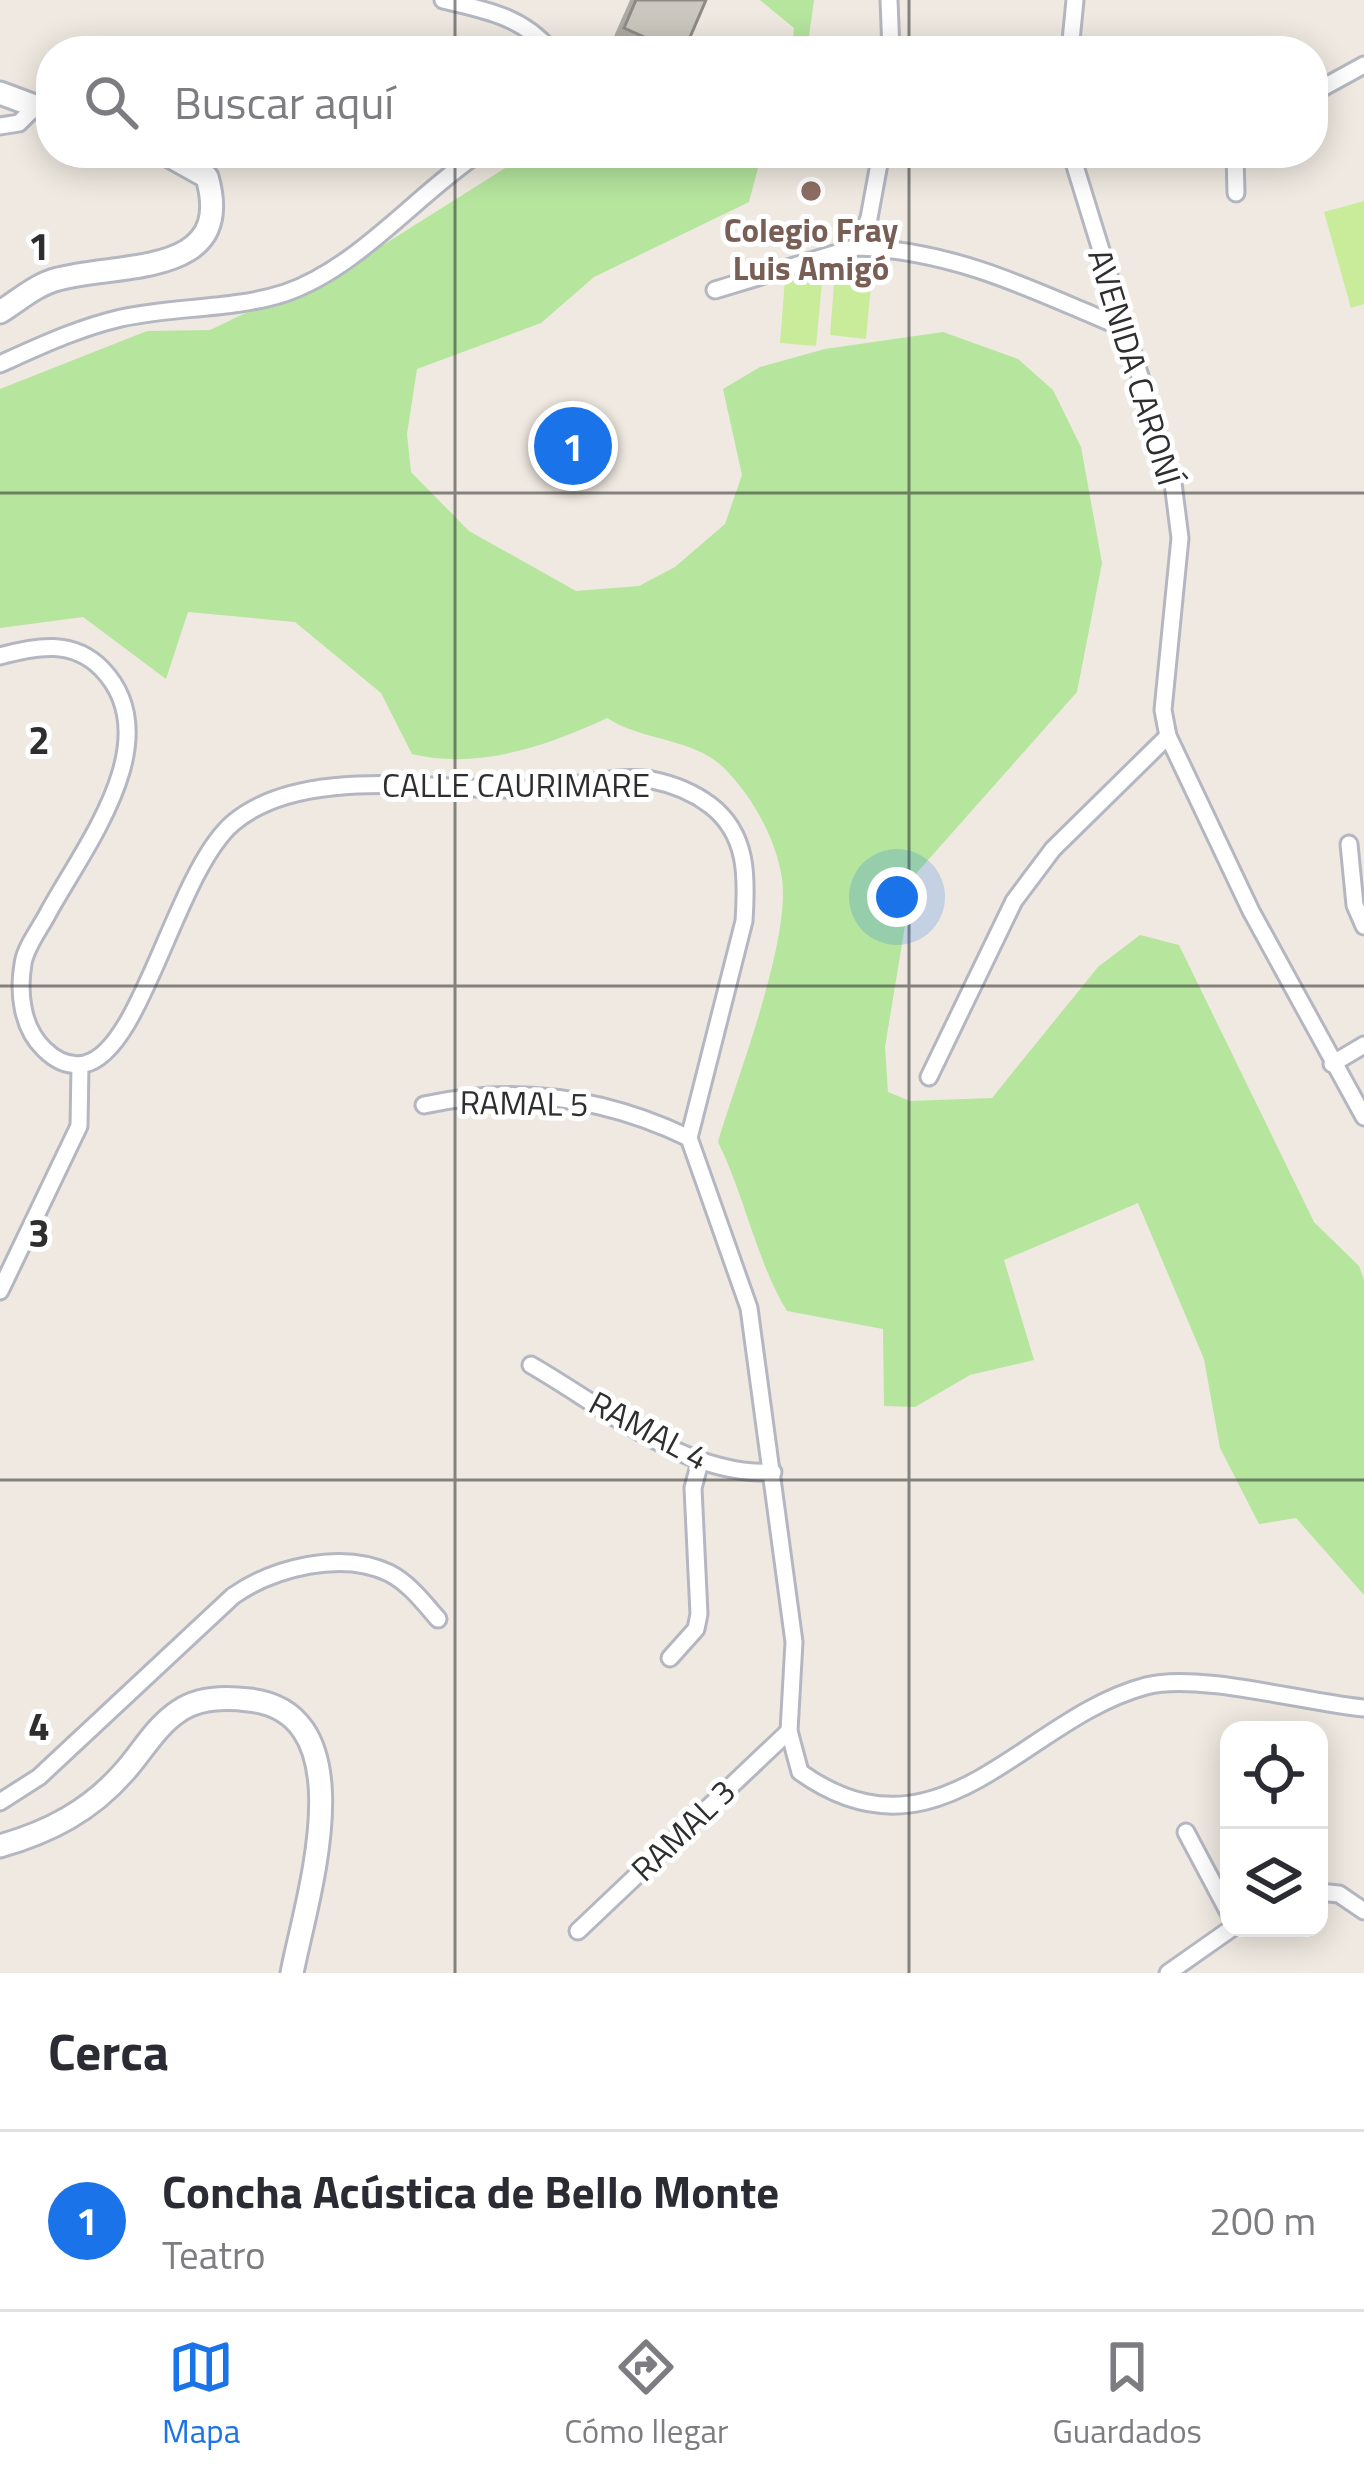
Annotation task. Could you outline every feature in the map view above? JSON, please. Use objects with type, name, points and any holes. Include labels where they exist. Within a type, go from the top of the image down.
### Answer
[{"type":"street","points":[[442,0],[507,15],[538,36]]},
{"type":"street","points":[[890,0],[891,36]]},
{"type":"street","points":[[1071,36],[1075,0]]},
{"type":"street","points":[[1328,85],[1364,65]]},
{"type":"street","points":[[0,93],[36,106]]},
{"type":"street","points":[[0,126],[19,124],[36,114]]},
{"type":"street","points":[[0,312],[52,280],[178,258],[198,243],[211,227],[215,205],[207,177],[191,168]]},
{"type":"street","points":[[0,364],[66,334],[124,317],[245,303],[288,292],[332,269],[460,168]]},
{"type":"street","points":[[857,247],[869,218],[878,168]]},
{"type":"street","name":"AVENIDA CARONÍ","points":[[1075,168],[1173,483],[1180,538],[1162,710],[1168,736]]},
{"type":"street","points":[[1235,168],[1236,193]]},
{"type":"street","points":[[715,290],[857,247],[940,255],[990,269],[1123,328]]},
{"type":"street","points":[[0,656],[38,646],[71,650],[93,660],[114,682],[126,710],[120,780],[22,961],[22,1006],[34,1040],[55,1060],[80,1065],[79,1126],[0,1292]]},
{"type":"street","points":[[929,1077],[1014,902],[1053,849],[1168,736],[1332,1064],[1364,1117]]},
{"type":"street","name":"CALLE CAURIMARE","points":[[80,1065],[103,1057],[124,1034],[191,875],[208,849],[254,808],[285,796],[353,785],[475,792],[651,780],[710,805],[733,828],[747,884],[738,956],[689,1138]]},
{"type":"street","points":[[1349,844],[1355,905],[1364,926]]},
{"type":"street","points":[[1332,1064],[1364,1045]]},
{"type":"street","name":"RAMAL 5","points":[[424,1105],[505,1096],[563,1098],[643,1116],[689,1138]]},
{"type":"street","points":[[689,1138],[749,1308],[794,1642],[789,1731],[800,1772],[820,1786],[876,1804],[916,1804],[989,1777],[1086,1713],[1149,1685],[1182,1683],[1364,1708]]},
{"type":"street","name":"RAMAL 4","points":[[531,1365],[700,1462],[740,1474],[773,1472]]},
{"type":"street","points":[[670,1658],[696,1629],[699,1614],[693,1489],[700,1462]]},
{"type":"street","points":[[0,1802],[39,1778],[233,1595],[262,1576],[344,1564],[387,1572],[438,1619]]},
{"type":"street","points":[[0,1846],[74,1817],[122,1775],[165,1721],[184,1707],[214,1699],[263,1701],[300,1728],[322,1796],[323,1828],[292,1973]]},
{"type":"street","name":"RAMAL 3","points":[[578,1931],[789,1731]]},
{"type":"street","points":[[1186,1832],[1220,1896]]},
{"type":"street","points":[[1328,1893],[1339,1894],[1364,1911]]},
{"type":"street","points":[[1168,1973],[1220,1936]]},
{"type":"green space","points":[[760,0],[814,0],[809,36],[793,36],[794,28]]},
{"type":"green space","points":[[505,168],[758,168],[749,202],[594,277],[541,323],[417,369],[407,434],[411,472],[469,531],[576,591],[639,586],[675,567],[725,524],[742,475],[723,389],[760,367],[825,349],[943,332],[1018,359],[1053,390],[1081,447],[1102,563],[1077,692],[913,877],[885,1047],[888,1092],[910,1101],[992,1098],[1098,967],[1140,935],[1179,945],[1314,1222],[1359,1266],[1364,1280],[1364,1595],[1296,1518],[1259,1524],[1220,1448],[1204,1359],[1138,1203],[1004,1260],[1034,1360],[970,1375],[915,1407],[884,1406],[883,1329],[787,1311],[767,1272],[718,1142],[772,968],[783,899],[781,873],[773,844],[752,803],[712,758],[607,718],[561,738],[487,757],[412,754],[381,693],[295,622],[188,612],[166,679],[83,617],[0,628],[0,389],[147,331],[210,330],[369,254]]},
{"type":"green space","points":[[1364,201],[1364,304],[1351,308],[1324,212]]},
{"type":"green space","points":[[835,271],[872,274],[866,339],[830,335]]},
{"type":"green space","points":[[785,279],[822,282],[816,346],[780,343]]},
{"type":"building","points":[[636,0],[706,0],[690,36],[642,36],[624,28]]},
{"type":"place","name":"Colegio Fray Luis Amigó","points":[[811,191]]},
{"type":"place","name":"Concha Acústica de Bello Monte","points":[[573,446]]}]
